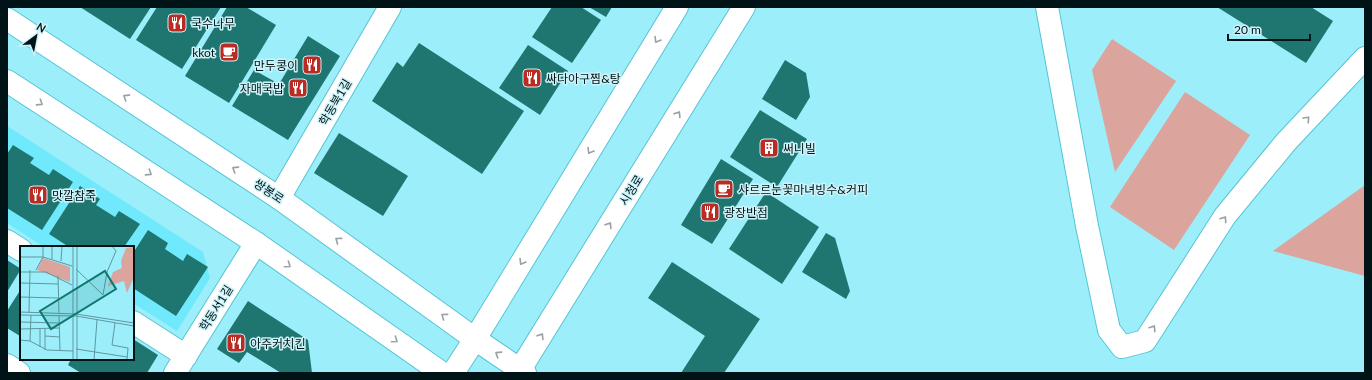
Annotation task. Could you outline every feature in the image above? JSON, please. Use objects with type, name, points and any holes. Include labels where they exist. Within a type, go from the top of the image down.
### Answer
[{"type":"street","name":"학동북1길","points":[[279,198],[390,7]]},
{"type":"street","points":[[453,373],[677,7]]},
{"type":"street","name":"시청로","points":[[521,372],[744,7]]},
{"type":"street","points":[[1046,7],[1087,226],[1109,330],[1122,347],[1145,341],[1225,216],[1286,142],[1365,58]]},
{"type":"street","name":"쌍봉로","points":[[7,19],[279,198],[521,372]]},
{"type":"street","points":[[7,81],[256,243],[442,373]]},
{"type":"street","points":[[7,241],[20,249]]},
{"type":"street","name":"학동서1길","points":[[180,364],[256,243]]},
{"type":"street","points":[[134,323],[180,364]]},
{"type":"street","points":[[7,365],[20,373]]},
{"type":"shaded area","points":[[1112,39],[1176,81],[1115,172],[1092,70]]},
{"type":"shaded area","points":[[1185,92],[1250,135],[1174,250],[1110,207]]},
{"type":"shaded area","points":[[7,126],[203,252],[210,278],[177,331],[134,304],[134,246],[42,246],[7,223]]},
{"type":"shaded area","points":[[1365,185],[1365,276],[1273,251]]},
{"type":"building","points":[[80,7],[151,7],[130,39]]},
{"type":"building","points":[[157,7],[221,7],[182,69],[136,40]]},
{"type":"building","points":[[227,7],[246,7],[276,25],[229,103],[185,76]]},
{"type":"building","points":[[552,7],[581,7],[601,20],[572,63],[532,37]]},
{"type":"building","points":[[589,7],[612,7],[606,17]]},
{"type":"building","points":[[1217,7],[1311,7],[1333,21],[1306,63]]},
{"type":"building","points":[[308,36],[340,56],[288,140],[232,106],[254,70],[279,84]]},
{"type":"building","points":[[419,43],[524,111],[482,174],[372,101],[397,62],[403,67]]},
{"type":"building","points":[[528,45],[568,71],[540,115],[499,88]]},
{"type":"building","points":[[785,60],[806,73],[810,97],[796,120],[762,99]]},
{"type":"building","name":"써니빌","points":[[760,110],[807,139],[777,187],[730,157]]},
{"type":"building","points":[[339,133],[408,176],[383,216],[314,173]]},
{"type":"building","points":[[13,145],[34,158],[30,163],[49,175],[53,169],[73,182],[42,230],[7,208],[7,154]]},
{"type":"building","points":[[721,159],[753,179],[712,244],[681,225]]},
{"type":"building","points":[[80,186],[100,199],[96,205],[115,217],[119,211],[140,224],[125,246],[67,246],[49,234]]},
{"type":"building","points":[[766,192],[819,227],[782,284],[729,249]]},
{"type":"building","points":[[148,230],[168,243],[165,249],[183,261],[187,254],[208,267],[176,316],[134,289],[134,251]]},
{"type":"building","points":[[826,233],[835,238],[850,291],[846,299],[802,272]]},
{"type":"building","points":[[7,260],[20,268],[20,271],[7,292]]},
{"type":"building","points":[[672,262],[760,319],[724,373],[681,373],[705,336],[648,298]]},
{"type":"building","points":[[20,291],[20,336],[7,328],[7,311]]},
{"type":"building","points":[[248,301],[308,340],[312,373],[281,373],[247,352],[239,363],[217,349]]},
{"type":"building","points":[[134,340],[158,355],[147,373],[81,373],[68,365],[70,360],[134,360]]},
{"type":"place","name":"국수나무","points":[[177,23]]},
{"type":"place","name":"kkot","points":[[229,52]]},
{"type":"place","name":"만두콩이","points":[[312,65]]},
{"type":"place","name":"싸다아구찜&탕","points":[[532,78]]},
{"type":"place","name":"자매국밥","points":[[298,88]]},
{"type":"place","name":"써니빌","points":[[769,148]]},
{"type":"place","name":"샤르르눈꽃마녀빙수&커피","points":[[724,189]]},
{"type":"place","name":"맛깔참죽","points":[[38,195]]},
{"type":"place","name":"광장반점","points":[[710,212]]},
{"type":"place","name":"아주커치킨","points":[[236,343]]}]
